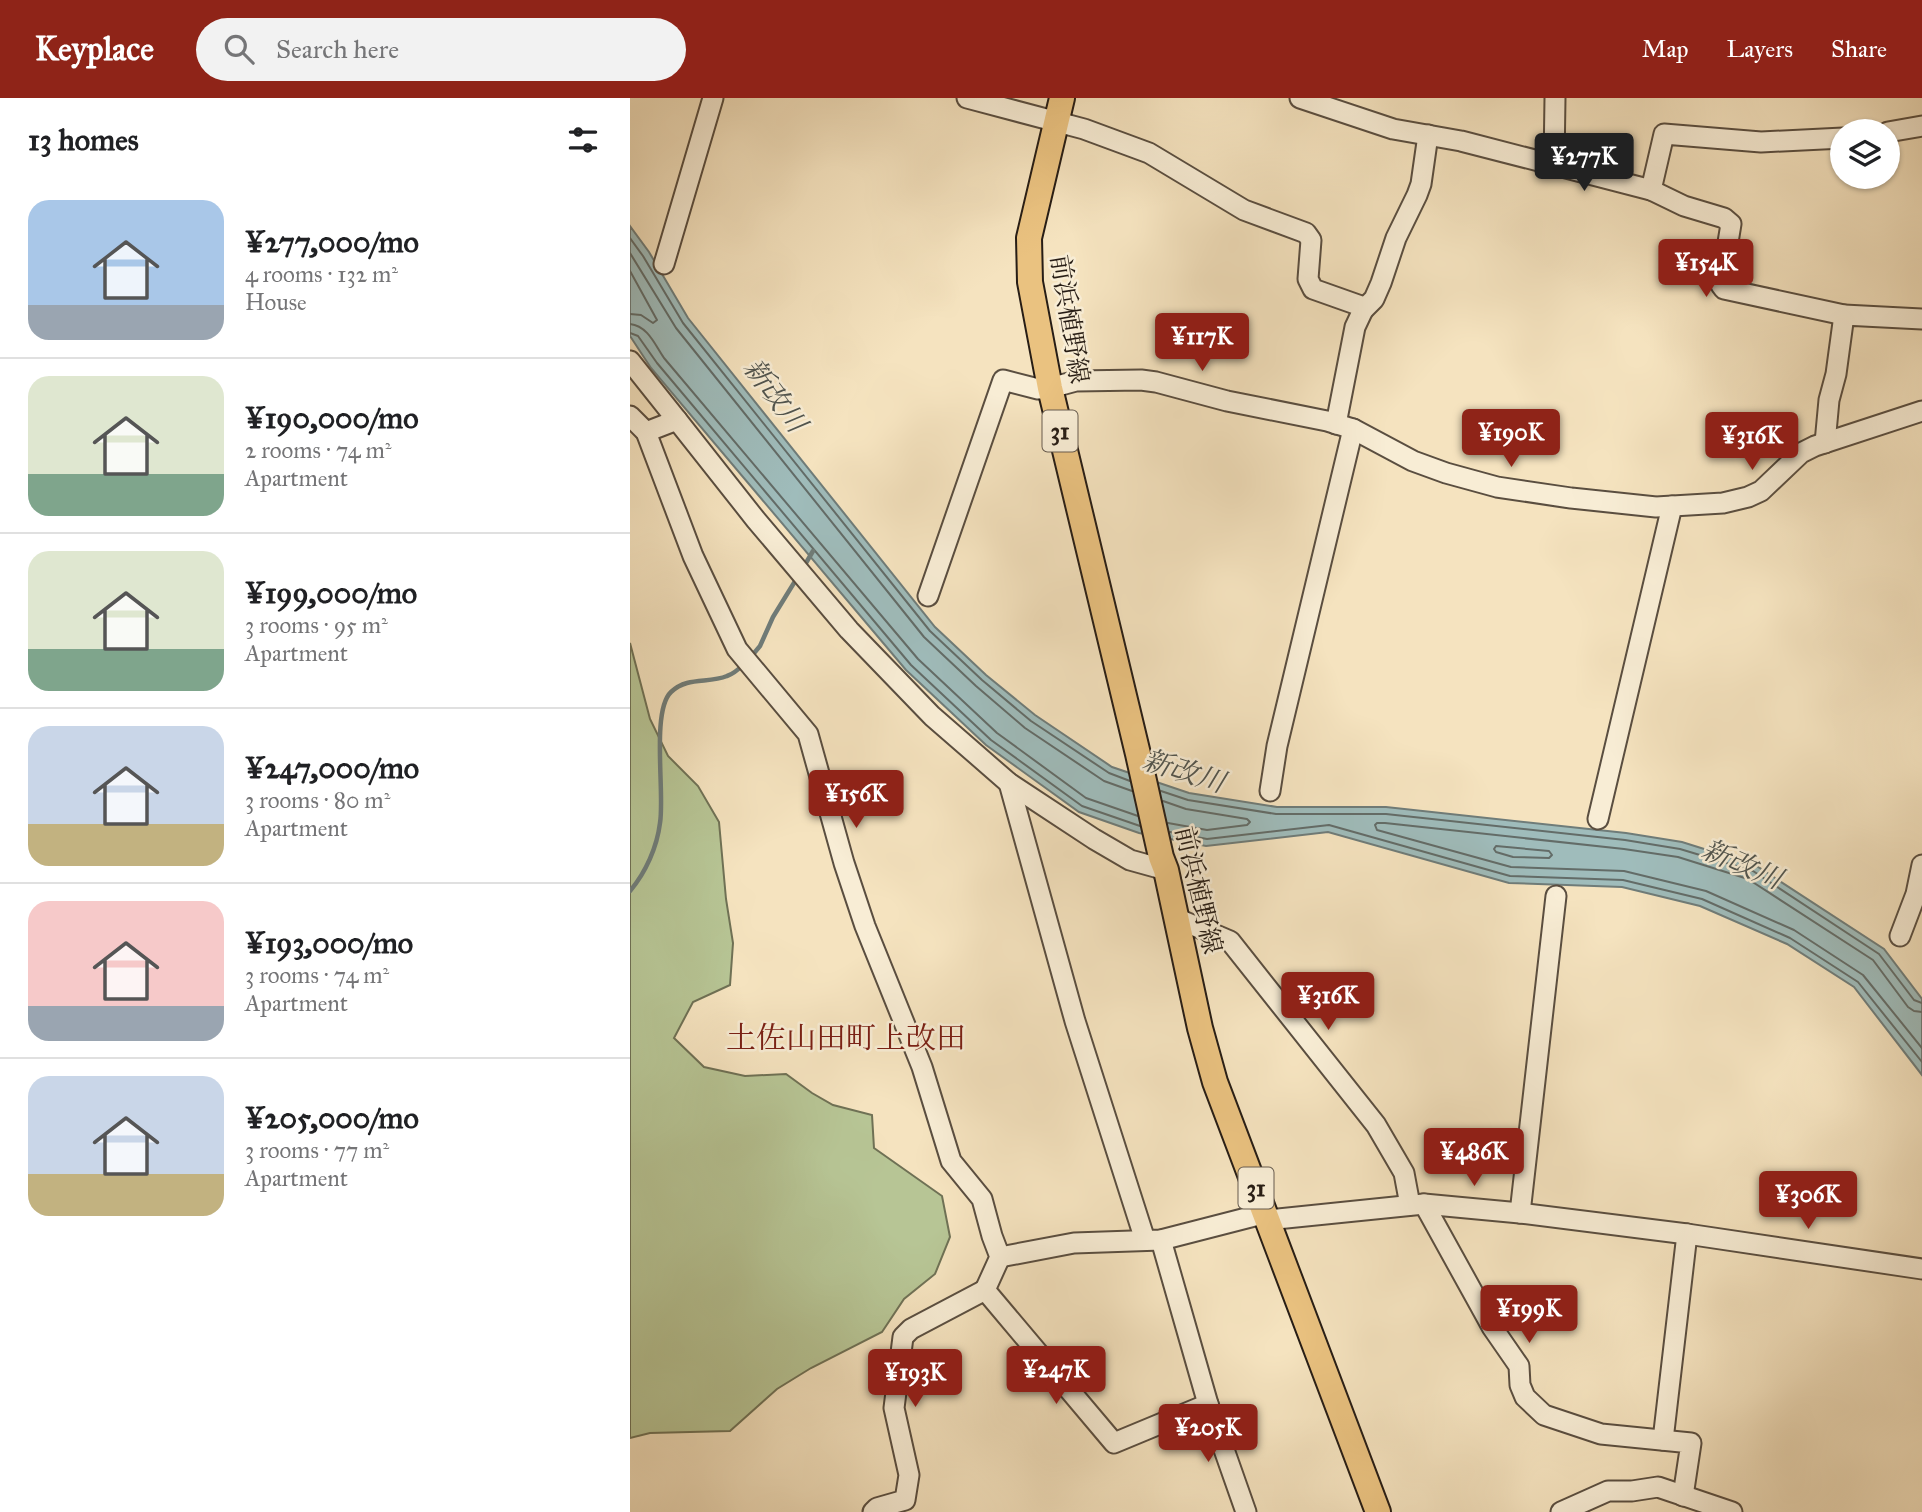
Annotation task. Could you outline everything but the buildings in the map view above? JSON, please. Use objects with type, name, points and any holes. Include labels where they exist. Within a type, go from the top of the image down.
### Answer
[{"type":"main road","name":"前浜植野線","points":[[1059,110],[1029,238],[1030,282],[1050,388],[1200,1028],[1215,1082],[1378,1512]]},
{"type":"street","points":[[664,264],[713,98]]},
{"type":"street","points":[[967,98],[1059,110],[1084,129],[1149,153],[1244,210],[1306,233],[1311,240],[1308,279],[1312,289],[1361,306],[1363,310]]},
{"type":"street","points":[[1300,98],[1393,129],[1461,141],[1651,190],[1684,206],[1724,218],[1731,224],[1721,285],[1724,289],[1844,315],[1922,319]]},
{"type":"street","points":[[1554,165],[1555,98]]},
{"type":"street","points":[[1900,130],[1922,126]]},
{"type":"street","points":[[1651,190],[1664,134],[1761,142],[1830,139]]},
{"type":"street","points":[[1270,791],[1277,746],[1345,426],[1355,327],[1363,310],[1374,299],[1395,238],[1421,184],[1428,135]]},
{"type":"street","points":[[1825,443],[1829,400],[1836,374],[1844,315]]},
{"type":"street","points":[[630,361],[756,520],[849,630],[932,716],[1009,783],[1094,839],[1130,860],[1163,863]]},
{"type":"street","points":[[928,596],[1003,380],[1038,389],[1076,381],[1156,382],[1227,401],[1345,426],[1413,461],[1497,487],[1656,507],[1723,503],[1748,497],[1762,491],[1801,453],[1922,411]]},
{"type":"street","points":[[630,416],[646,432],[693,556],[737,649],[808,734],[844,863],[865,926],[922,1067],[951,1161],[982,1199],[1000,1257],[985,1290],[911,1329],[903,1338],[894,1408],[909,1475],[905,1500],[877,1508],[873,1512]]},
{"type":"street","points":[[646,432],[677,420]]},
{"type":"street","points":[[1598,819],[1672,506]]},
{"type":"street","points":[[1009,783],[1075,1021],[1246,1512]]},
{"type":"street","points":[[1900,936],[1916,894],[1922,865]]},
{"type":"street","points":[[1520,1213],[1556,897]]},
{"type":"street","points":[[1175,918],[1230,941],[1376,1125],[1404,1173],[1417,1204],[1519,1366],[1520,1385],[1525,1397],[1544,1415],[1601,1434],[1691,1443],[1683,1496]]},
{"type":"street","points":[[1000,1257],[1074,1243],[1153,1240],[1267,1217],[1417,1204],[1520,1213],[1687,1234],[1922,1269]]},
{"type":"street","points":[[1663,1440],[1687,1234]]},
{"type":"street","points":[[985,1290],[1114,1443],[1208,1404]]},
{"type":"street","points":[[1561,1512],[1608,1491],[1657,1487],[1732,1512]]},
{"type":"green space","points":[[630,643],[650,719],[668,756],[698,786],[719,822],[733,943],[730,985],[693,1002],[674,1038],[704,1067],[745,1076],[786,1074],[833,1105],[872,1115],[874,1148],[942,1196],[950,1237],[935,1274],[904,1299],[882,1332],[811,1368],[777,1389],[730,1431],[650,1433],[630,1438]]},
{"type":"water","name":"新改川","points":[[630,226],[649,252],[688,318],[935,627],[986,675],[1035,715],[1112,767],[1189,793],[1277,807],[1386,807],[1626,833],[1682,842],[1755,865],[1884,949],[1922,999],[1922,1075],[1854,987],[1787,944],[1700,906],[1622,887],[1509,883],[1328,832],[1206,846],[1139,833],[1079,812],[986,745],[906,670],[651,368],[630,336]]},
{"type":"waterway","points":[[803,568],[813,551]]},
{"type":"waterway","points":[[750,658],[760,646],[773,617],[797,578]]},
{"type":"waterway","points":[[630,891],[646,867],[659,832],[660,734],[665,702],[671,692],[684,684],[727,676],[744,664]]},
{"type":"district","name":"土佐山田町上改田","points":[[846,1038]]}]
